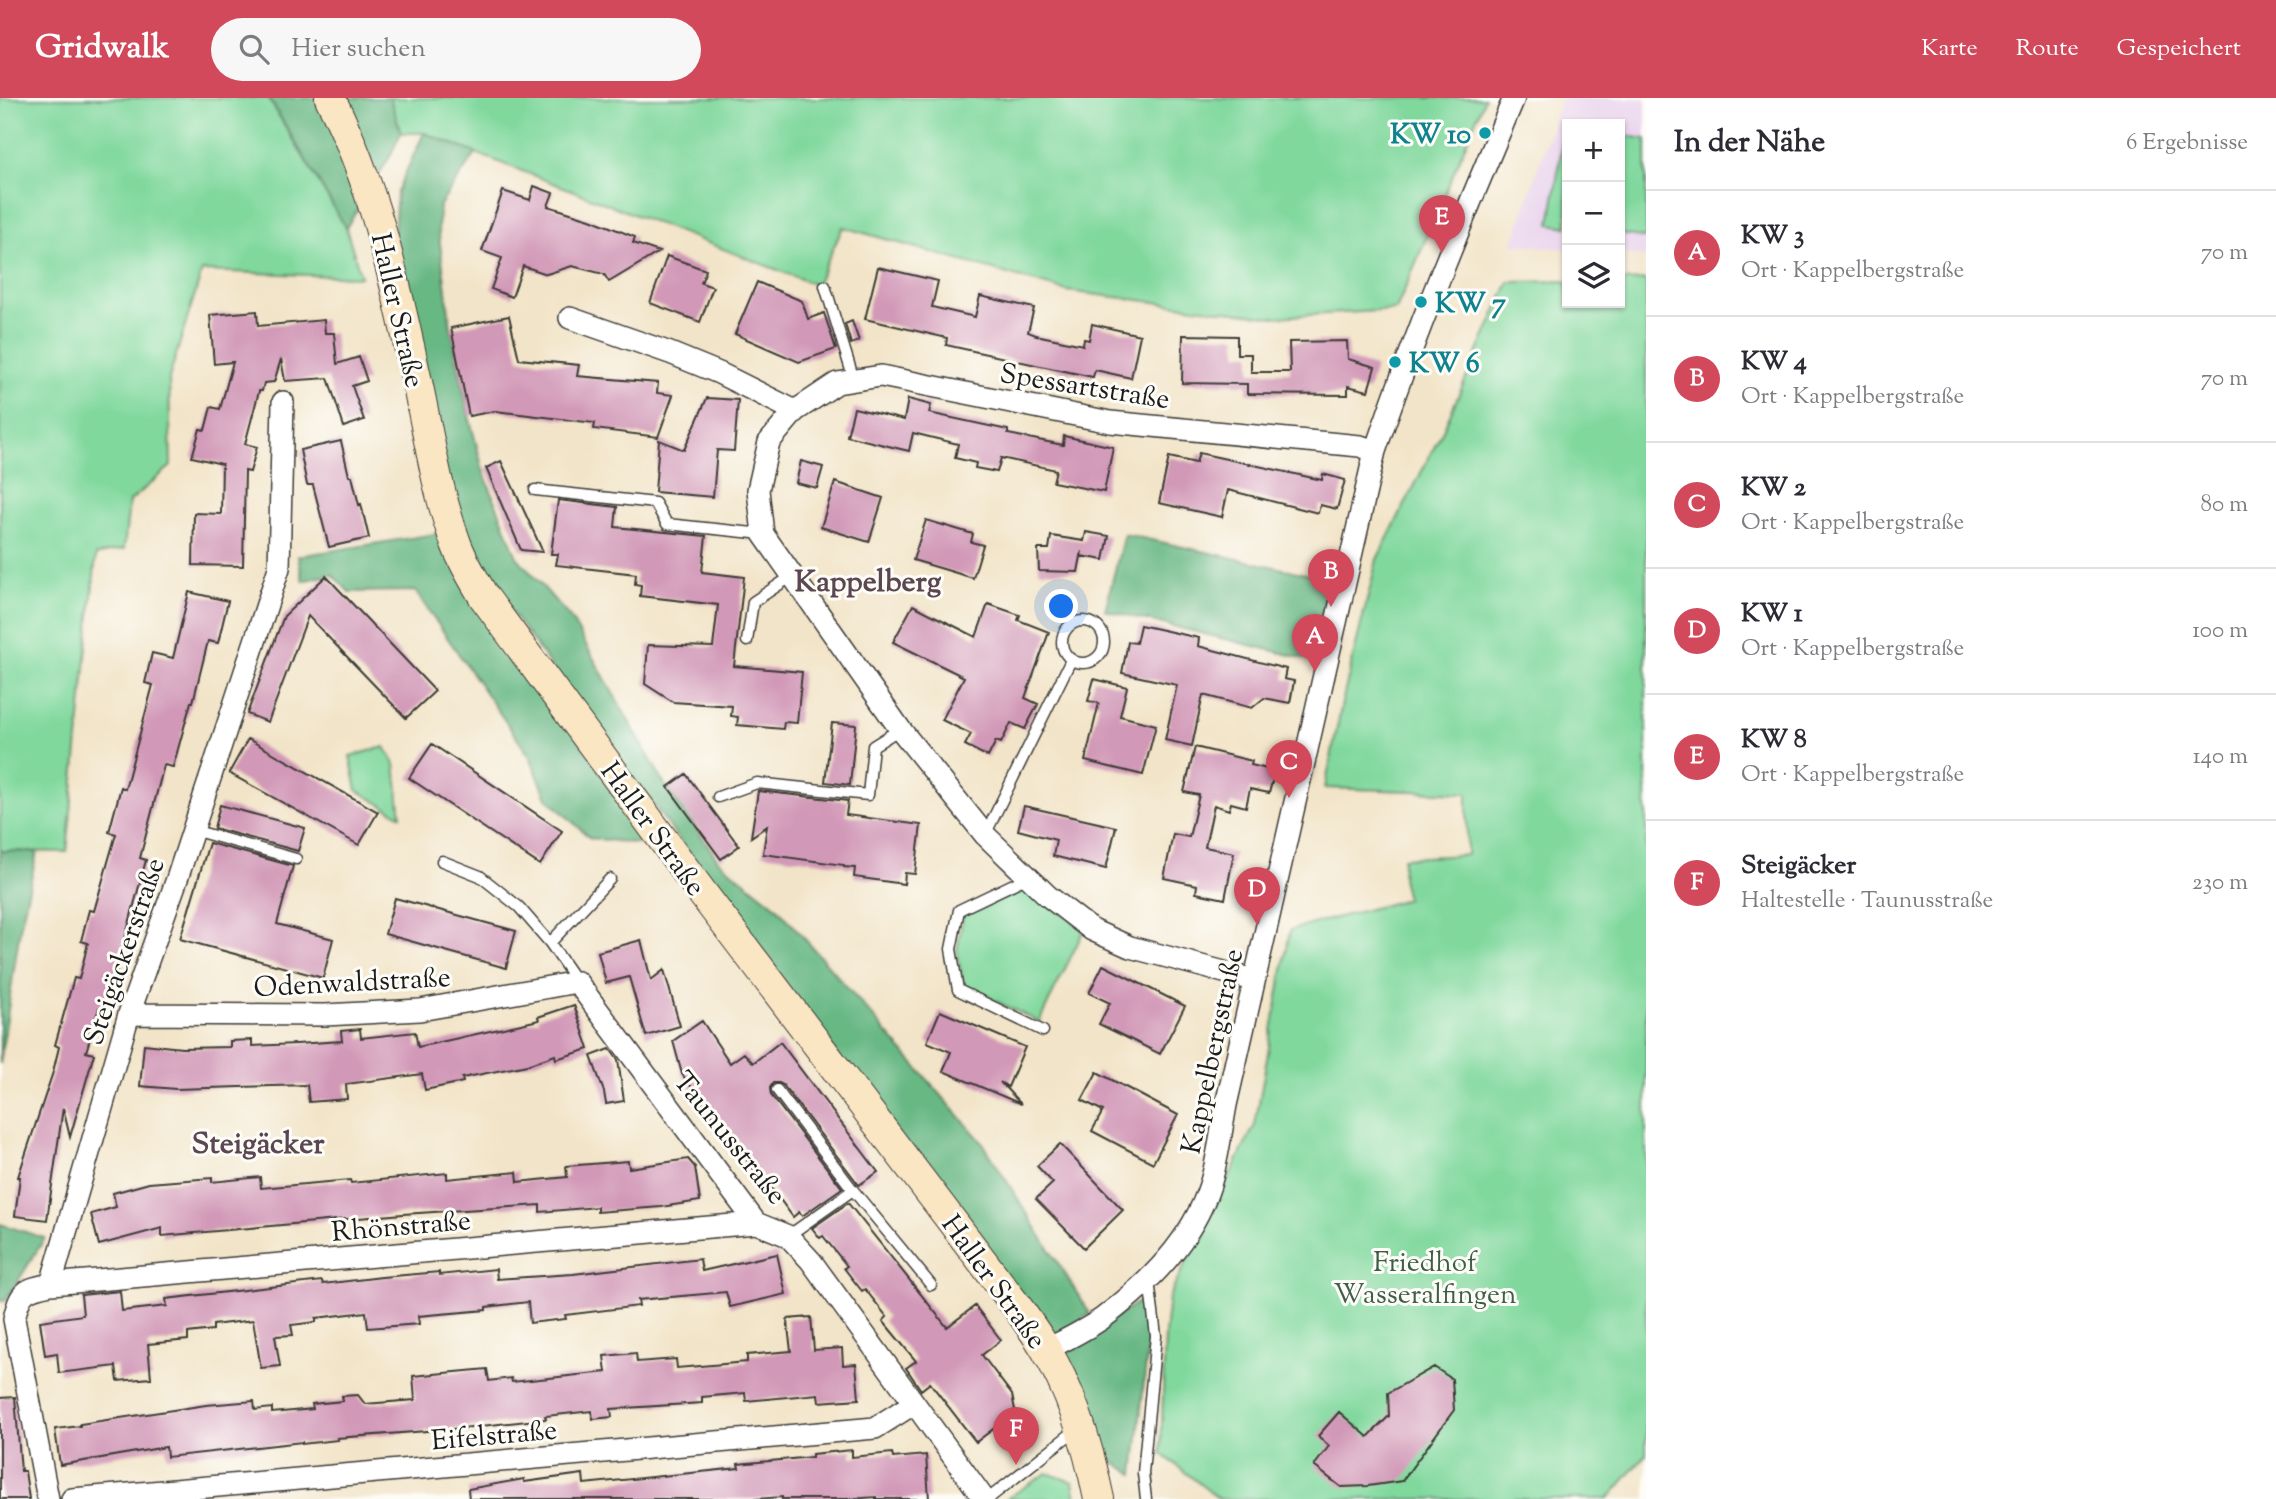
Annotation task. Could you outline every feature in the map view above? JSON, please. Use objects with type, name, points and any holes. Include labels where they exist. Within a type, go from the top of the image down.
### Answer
[{"type":"main road","name":"Haller Straße","points":[[330,98],[354,153],[379,222],[439,485],[454,537],[468,570],[484,597],[687,872],[991,1271],[1046,1350],[1081,1430],[1099,1499]]},
{"type":"street","name":"Kappelbergstraße","points":[[1046,1350],[1101,1319],[1149,1280],[1175,1252],[1195,1220],[1209,1188],[1376,451],[1394,397],[1454,243],[1514,98]]},
{"type":"street","points":[[570,318],[719,373],[794,411]]},
{"type":"street","name":"Spessartstraße","points":[[1254,980],[1130,947],[1092,930],[1048,896],[985,835],[900,729],[763,534],[758,490],[769,442],[794,411],[836,383],[881,376],[1111,422],[1360,446],[1376,451]]},
{"type":"street","name":"Steigäckerstraße","points":[[51,1283],[128,1014],[193,830],[279,568],[283,402]]},
{"type":"street","name":"Odenwaldstraße","points":[[128,1014],[325,1015],[420,1010],[577,982]]},
{"type":"street","name":"Taunusstraße","points":[[577,982],[756,1223],[788,1236],[811,1261],[913,1404],[986,1499]]},
{"type":"street","name":"Rhönstraße","points":[[51,1283],[756,1223]]},
{"type":"street","points":[[48,1499],[14,1319],[19,1299],[32,1288],[51,1283]]},
{"type":"street","name":"Eifelstraße","points":[[72,1499],[874,1428],[913,1404]]},
{"type":"lane","points":[[825,286],[854,380]]},
{"type":"lane","points":[[535,490],[654,503],[667,524],[763,534]]},
{"type":"lane","points":[[747,641],[753,602],[792,576]]},
{"type":"lane","points":[[1081,621],[1097,625],[1105,638],[1101,654],[1089,663],[1071,660],[1062,645],[1066,628],[1081,621]]},
{"type":"lane","points":[[985,835],[1071,660]]},
{"type":"lane","points":[[718,797],[757,783],[867,795],[873,746],[900,729]]},
{"type":"lane","points":[[193,830],[296,859]]},
{"type":"lane","name":"Taunusstraße","points":[[442,861],[480,876],[519,908],[550,943],[577,982]]},
{"type":"lane","points":[[1028,877],[959,910],[951,949],[958,990],[1043,1031]]},
{"type":"lane","points":[[550,943],[610,879]]},
{"type":"lane","points":[[777,1090],[853,1190],[931,1285]]},
{"type":"lane","points":[[788,1236],[853,1190]]},
{"type":"lane","points":[[1146,1499],[1143,1473],[1156,1336],[1149,1280]]},
{"type":"lane","points":[[986,1499],[1068,1436],[1081,1430]]},
{"type":"shaded area","points":[[1561,98],[1646,98],[1646,257],[1625,255],[1625,119],[1562,119],[1562,249],[1513,244]]},
{"type":"green space","points":[[0,98],[268,98],[346,228],[361,277],[202,271],[169,378],[171,466],[129,502],[124,549],[96,555],[67,852],[0,851]]},
{"type":"green space","points":[[269,98],[390,98],[401,133],[389,158],[346,228]]},
{"type":"green space","points":[[390,98],[1485,98],[1396,310],[1274,317],[1067,291],[843,227],[816,285],[424,133],[401,133]]},
{"type":"green space","points":[[424,133],[476,153],[440,205],[438,228],[451,328],[469,416],[483,470],[517,557],[572,620],[665,785],[719,861],[777,907],[983,1143],[1090,1314],[1047,1340],[515,617],[455,522],[393,245],[397,191]]},
{"type":"green space","points":[[1625,136],[1646,139],[1646,238],[1625,235]]},
{"type":"green space","points":[[1562,146],[1562,226],[1550,224]]},
{"type":"green space","name":"Friedhof Wasseralfingen","points":[[1646,280],[1646,1455],[1608,1499],[1219,1499],[1161,1453],[1169,1297],[1255,1125],[1290,930],[1407,899],[1402,878],[1403,858],[1467,855],[1467,793],[1325,788],[1342,703],[1377,559],[1443,430],[1509,282],[1562,281],[1562,308],[1625,308],[1625,281]]},
{"type":"green space","points":[[441,533],[649,845],[590,838],[547,798],[530,757],[415,591],[349,592],[332,574],[303,581],[298,556]]},
{"type":"green space","points":[[1124,534],[1330,579],[1311,660],[1105,610]]},
{"type":"green space","points":[[385,747],[395,764],[401,816],[357,790],[350,756]]},
{"type":"green space","points":[[0,851],[37,852],[20,929],[0,1064]]},
{"type":"green space","points":[[1026,884],[1084,930],[1039,1022],[963,985],[957,950],[963,916]]},
{"type":"green space","points":[[0,1224],[45,1238],[6,1300],[0,1301]]},
{"type":"green space","points":[[1143,1299],[1149,1335],[1134,1475],[1101,1453],[1058,1355]]},
{"type":"green space","points":[[1047,1473],[1073,1482],[1076,1499],[1006,1499]]},
{"type":"building","points":[[534,186],[553,193],[548,206],[635,237],[633,243],[659,252],[609,282],[604,274],[572,266],[547,274],[523,266],[512,297],[491,289],[502,258],[482,251],[503,191],[530,200]]},
{"type":"building","points":[[667,256],[706,270],[701,283],[713,287],[700,322],[650,303]]},
{"type":"building","points":[[878,267],[938,281],[932,307],[975,317],[980,296],[1034,308],[1028,332],[1036,335],[1083,345],[1084,339],[1089,340],[1092,324],[1140,335],[1131,378],[1095,370],[1093,377],[1036,365],[946,345],[947,338],[865,319]]},
{"type":"building","points":[[757,282],[802,301],[808,319],[824,313],[836,349],[799,362],[735,334]]},
{"type":"building","points":[[257,311],[258,326],[324,320],[325,333],[334,333],[337,364],[359,357],[367,381],[352,386],[364,420],[344,427],[328,378],[285,381],[281,359],[274,382],[264,383],[262,391],[259,391],[245,444],[257,447],[250,472],[245,471],[243,566],[193,565],[194,513],[221,514],[222,464],[192,457],[200,429],[205,430],[211,407],[220,409],[233,362],[214,364],[210,315]]},
{"type":"building","points":[[509,316],[519,359],[579,365],[577,376],[658,383],[657,393],[673,395],[658,437],[594,429],[595,423],[495,411],[469,416],[451,328]]},
{"type":"building","points":[[852,321],[859,341],[851,344],[845,324]]},
{"type":"building","points":[[1183,335],[1237,336],[1237,354],[1251,354],[1251,372],[1290,372],[1289,342],[1347,341],[1348,359],[1375,367],[1368,391],[1348,386],[1348,395],[1247,394],[1247,384],[1182,383]]},
{"type":"building","points":[[707,398],[738,400],[734,451],[717,450],[713,497],[655,492],[659,440],[684,450]]},
{"type":"building","points":[[908,399],[931,405],[929,413],[1008,430],[1008,434],[1063,445],[1064,436],[1113,447],[1104,492],[1053,482],[1056,470],[1001,458],[997,472],[975,468],[976,463],[955,458],[958,444],[913,433],[909,451],[847,436],[854,408],[904,420]]},
{"type":"building","points":[[341,441],[369,538],[329,547],[313,485],[307,485],[300,450]]},
{"type":"building","points":[[1199,453],[1322,480],[1323,474],[1345,480],[1337,509],[1320,505],[1318,513],[1228,490],[1222,517],[1159,503],[1169,457],[1196,463]]},
{"type":"building","points":[[501,461],[543,552],[521,550],[486,468]]},
{"type":"building","points":[[801,461],[823,467],[817,488],[796,483]]},
{"type":"building","points":[[835,482],[883,498],[869,542],[821,527]]},
{"type":"building","points":[[558,500],[617,507],[615,527],[706,536],[702,572],[744,577],[734,666],[802,672],[797,723],[784,722],[783,729],[737,725],[738,717],[731,716],[732,706],[673,702],[645,684],[648,645],[713,647],[718,605],[640,596],[641,585],[635,584],[636,574],[556,565],[558,554],[551,554]]},
{"type":"building","points":[[926,520],[973,534],[971,542],[983,545],[973,578],[913,560]]},
{"type":"building","points":[[1086,532],[1109,536],[1104,560],[1081,556],[1078,572],[1039,571],[1038,549],[1049,549],[1051,536],[1084,541]]},
{"type":"building","points":[[326,576],[435,691],[406,718],[308,616],[268,722],[247,714],[284,616]]},
{"type":"building","points":[[189,592],[228,601],[218,643],[208,641],[173,767],[164,765],[140,858],[146,860],[106,1010],[99,1008],[86,1052],[94,1054],[70,1137],[63,1108],[47,1220],[15,1216],[18,1177],[53,1072],[59,1047],[55,1045],[74,978],[79,979],[88,943],[81,941],[89,910],[94,911],[116,834],[109,832],[121,787],[125,789],[153,685],[145,683],[152,653],[173,658]]},
{"type":"building","points":[[988,604],[1020,615],[1018,620],[1049,632],[1025,698],[1038,704],[1025,729],[1011,723],[1001,743],[996,741],[988,757],[965,745],[971,734],[942,720],[964,677],[893,642],[913,605],[976,637]]},
{"type":"building","points":[[1140,625],[1199,638],[1198,646],[1286,669],[1284,679],[1294,681],[1290,703],[1264,698],[1252,708],[1203,695],[1192,746],[1165,740],[1177,685],[1122,673],[1128,642],[1136,643]]},
{"type":"building","points":[[1094,679],[1127,687],[1120,716],[1156,725],[1143,775],[1085,761],[1099,703],[1088,701]]},
{"type":"building","points":[[832,723],[856,725],[850,785],[825,782]]},
{"type":"building","points":[[248,739],[378,812],[359,845],[229,773]]},
{"type":"building","points":[[432,744],[562,831],[540,865],[409,778]]},
{"type":"building","points":[[1195,747],[1252,761],[1251,765],[1275,771],[1269,793],[1250,789],[1246,807],[1231,803],[1229,810],[1214,805],[1205,847],[1234,853],[1225,899],[1196,893],[1197,885],[1164,878],[1173,834],[1189,837],[1199,795],[1184,792]]},
{"type":"building","points":[[686,774],[739,846],[721,859],[668,787]]},
{"type":"building","points":[[758,791],[848,801],[846,815],[921,825],[915,874],[905,873],[904,884],[854,877],[855,868],[844,865],[763,854],[767,826],[751,837]]},
{"type":"building","points":[[220,805],[305,828],[298,851],[214,828]]},
{"type":"building","points":[[1024,806],[1116,827],[1106,869],[1053,856],[1056,840],[1018,830]]},
{"type":"building","points":[[209,843],[293,866],[277,924],[333,939],[323,978],[180,939]]},
{"type":"building","points":[[395,898],[516,931],[506,968],[385,934]]},
{"type":"building","points":[[641,940],[651,980],[664,970],[680,1026],[646,1036],[629,977],[606,983],[598,952]]},
{"type":"building","points":[[1103,965],[1185,1006],[1160,1054],[1099,1024],[1110,1003],[1089,993]]},
{"type":"building","points":[[574,1005],[589,1049],[556,1059],[555,1055],[527,1065],[462,1078],[463,1082],[425,1090],[422,1074],[346,1084],[347,1099],[309,1102],[307,1085],[176,1089],[140,1086],[144,1044],[182,1048],[230,1047],[230,1041],[252,1040],[252,1046],[342,1041],[341,1031],[360,1029],[361,1038],[415,1032],[418,1047],[539,1020],[538,1017]]},
{"type":"building","points":[[940,1011],[1025,1047],[1008,1087],[1000,1082],[1021,1104],[943,1071],[951,1052],[927,1042]]},
{"type":"building","points":[[702,1021],[730,1063],[744,1053],[753,1063],[780,1042],[878,1172],[859,1185],[783,1085],[773,1083],[770,1088],[771,1095],[842,1188],[802,1216],[799,1212],[793,1217],[744,1156],[748,1154],[725,1123],[720,1126],[682,1074],[673,1041]]},
{"type":"building","points":[[610,1049],[618,1060],[624,1101],[606,1104],[591,1056]]},
{"type":"building","points":[[1097,1072],[1178,1115],[1153,1163],[1092,1131],[1103,1111],[1082,1100]]},
{"type":"building","points":[[1060,1144],[1123,1210],[1084,1248],[1036,1199],[1053,1183],[1037,1166]]},
{"type":"building","points":[[688,1159],[695,1167],[700,1201],[661,1207],[597,1212],[597,1207],[540,1212],[540,1205],[403,1214],[162,1236],[162,1228],[99,1245],[91,1214],[116,1207],[113,1193],[149,1183],[212,1178],[212,1182],[260,1177],[261,1188],[350,1180],[351,1183],[447,1173],[447,1179],[517,1172],[518,1182],[567,1177],[566,1166],[628,1161],[629,1168]]},
{"type":"building","points":[[848,1203],[947,1327],[975,1306],[1001,1340],[982,1355],[1012,1395],[1015,1410],[976,1442],[930,1383],[921,1390],[906,1368],[916,1361],[883,1321],[887,1317],[865,1289],[862,1291],[854,1281],[844,1268],[847,1266],[823,1236],[820,1238],[812,1228]]},
{"type":"building","points":[[777,1254],[786,1294],[730,1307],[726,1292],[638,1300],[639,1306],[565,1315],[566,1319],[530,1323],[528,1302],[486,1307],[486,1310],[418,1316],[419,1324],[368,1328],[366,1312],[316,1318],[316,1322],[291,1325],[293,1335],[275,1336],[280,1366],[261,1368],[253,1320],[213,1325],[213,1330],[188,1333],[188,1340],[148,1344],[151,1378],[118,1381],[116,1366],[59,1373],[57,1353],[45,1355],[40,1321],[83,1315],[81,1295],[120,1291],[122,1311],[167,1306],[166,1299],[322,1281],[323,1284],[496,1269],[497,1279],[573,1274],[700,1259],[702,1271]]},
{"type":"building","points":[[811,1317],[814,1350],[842,1348],[843,1365],[856,1364],[859,1399],[819,1402],[818,1394],[746,1401],[745,1393],[702,1397],[702,1403],[611,1409],[612,1417],[593,1419],[592,1411],[545,1416],[546,1419],[167,1457],[166,1447],[60,1465],[55,1429],[80,1424],[206,1405],[254,1401],[255,1410],[272,1408],[272,1413],[313,1409],[312,1404],[343,1401],[342,1396],[358,1395],[365,1404],[415,1400],[413,1376],[487,1369],[489,1381],[511,1378],[512,1382],[606,1372],[604,1356],[636,1353],[637,1362],[676,1359],[677,1368],[747,1362],[747,1355],[791,1351],[787,1319]]},
{"type":"building","points":[[1434,1367],[1452,1379],[1454,1410],[1402,1481],[1341,1487],[1314,1466],[1329,1446],[1318,1436],[1339,1412],[1368,1437],[1389,1416],[1388,1393]]},
{"type":"building","points":[[15,1397],[21,1471],[25,1471],[29,1499],[0,1499],[0,1398]]},
{"type":"building","points":[[852,1450],[852,1457],[892,1453],[893,1458],[926,1455],[929,1499],[469,1499],[468,1489],[524,1479],[524,1482],[583,1474],[584,1484],[739,1468],[738,1464]]},
{"type":"place","name":"KW 10","points":[[1485,133]]},
{"type":"place","name":"KW 8","points":[[1442,253]]},
{"type":"place","name":"KW 7","points":[[1421,302]]},
{"type":"place","name":"KW 6","points":[[1395,362]]},
{"type":"place","name":"KW 4","points":[[1331,607]]},
{"type":"place","name":"KW 3","points":[[1315,672]]},
{"type":"place","name":"KW 2","points":[[1289,798]]},
{"type":"place","name":"KW 1","points":[[1257,925]]},
{"type":"place","name":"Steigäcker","points":[[1016,1465]]},
{"type":"district","name":"Kappelberg","points":[[868,581]]},
{"type":"district","name":"Steigäcker","points":[[258,1143]]}]
